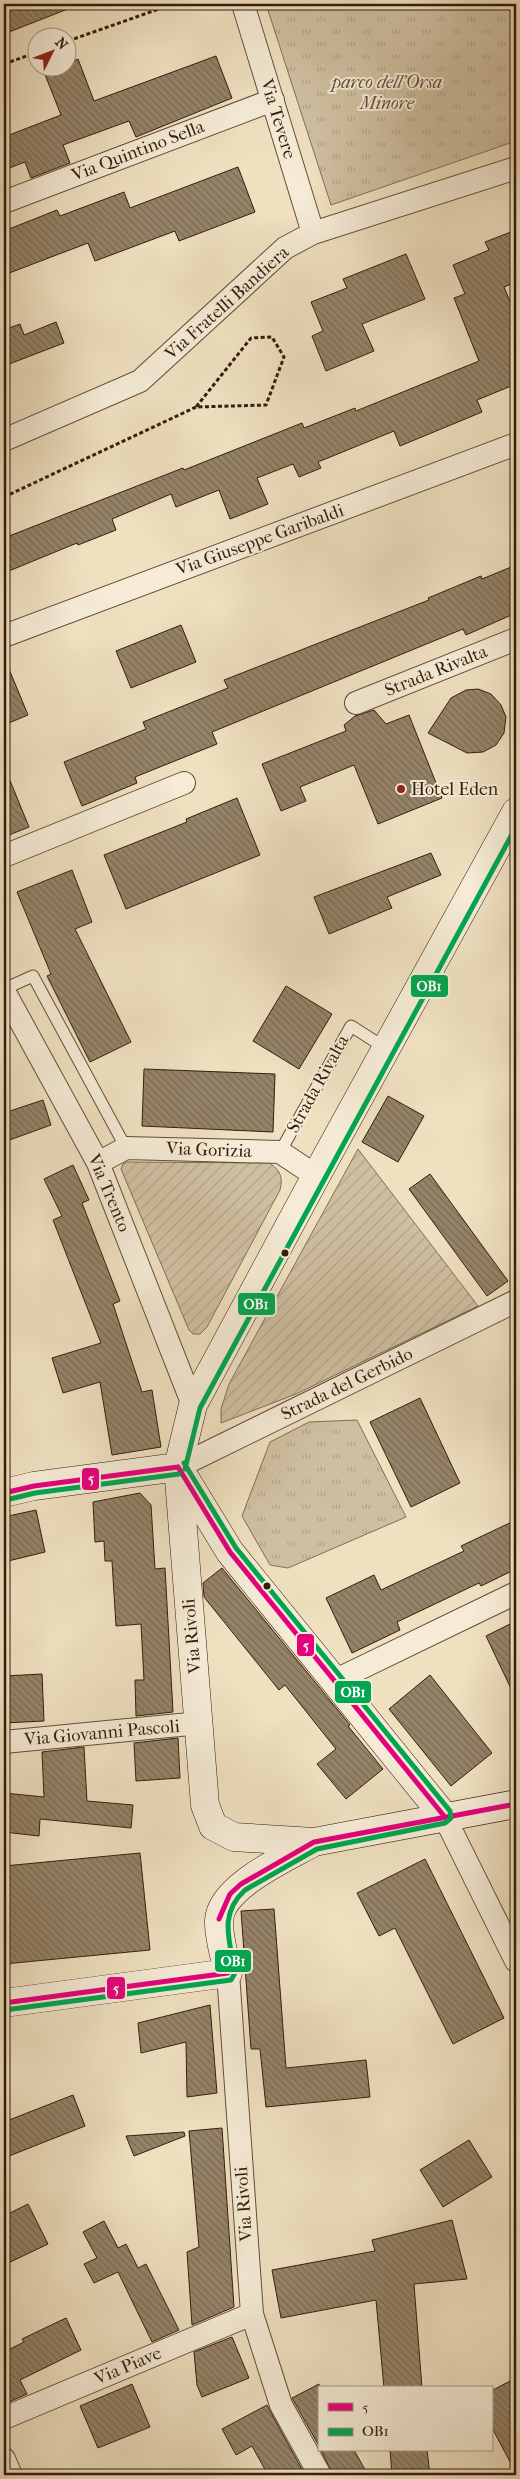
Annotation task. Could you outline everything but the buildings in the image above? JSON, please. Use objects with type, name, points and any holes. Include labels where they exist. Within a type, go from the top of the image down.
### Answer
[{"type":"street","name":"Via Tevere","points":[[244,4],[313,233]]},
{"type":"street","name":"Via Quintino Sella","points":[[4,202],[273,100]]},
{"type":"street","name":"Via Fratelli Bandiera","points":[[4,440],[140,381],[285,248],[313,233],[516,168]]},
{"type":"street","name":"Via Giuseppe Garibaldi","points":[[4,636],[516,444]]},
{"type":"street","name":"Strada Rivalta","points":[[356,703],[516,640]]},
{"type":"street","points":[[4,856],[184,784]]},
{"type":"street","points":[[516,812],[193,1404],[178,1467],[230,1552],[444,1816],[516,1961]]},
{"type":"street","name":"Via Trento","points":[[4,990],[98,1163],[193,1404]]},
{"type":"street","name":"Via Gorizia","points":[[98,1163],[126,1148],[280,1152]]},
{"type":"street","points":[[280,1152],[316,1176]]},
{"type":"street","name":"Strada del Gerbido","points":[[178,1467],[516,1301]]},
{"type":"street","points":[[4,1493],[34,1486],[178,1467]]},
{"type":"street","name":"Via Rivoli","points":[[178,1467],[200,1723],[205,1805],[213,1826],[234,1837],[314,1842]]},
{"type":"street","points":[[334,1681],[516,1593]]},
{"type":"street","name":"Via Giovanni Pascoli","points":[[4,1742],[200,1723]]},
{"type":"street","points":[[314,1842],[444,1816],[516,1804]]},
{"type":"street","name":"Via Rivoli","points":[[314,1842],[241,1884],[230,1894],[219,1919],[228,1973],[252,2314],[282,2405],[320,2475]]},
{"type":"street","points":[[4,2003],[228,1973]]},
{"type":"street","name":"Via Piave","points":[[4,2418],[252,2314]]},
{"type":"street","points":[[4,2458],[11,2475]]},
{"type":"lane","name":"Via Trento","points":[[4,990],[33,976],[126,1148]]},
{"type":"lane","name":"Strada Rivalta","points":[[280,1152],[351,1026],[387,1049]]},
{"type":"path","points":[[78,37],[173,4]]},
{"type":"path","points":[[4,64],[28,56]]},
{"type":"path","points":[[4,497],[196,408],[266,404],[284,358],[272,337],[251,338],[196,408]]},
{"type":"green space","name":"parco dell'Orsa Minore","points":[[266,4],[516,4],[516,141],[331,205]]},
{"type":"green space","points":[[358,1149],[478,1306],[296,1394],[221,1423],[221,1409],[229,1384]]},
{"type":"green space","points":[[127,1162],[270,1163],[277,1169],[280,1175],[280,1190],[207,1327],[200,1334],[193,1334],[189,1330],[121,1169],[123,1164]]},
{"type":"green space","points":[[357,1420],[406,1517],[288,1568],[270,1565],[242,1516],[270,1442],[309,1422]]},
{"type":"transit line","name":"OB1","points":[[185,1469],[200,1408],[516,827]]},
{"type":"transit line","name":"OB1","points":[[5,2010],[231,1980],[235,1973],[229,1939],[229,1919],[231,1909],[245,1890],[317,1849],[445,1823],[451,1818],[450,1811],[236,1548],[184,1463]]},
{"type":"transit line","name":"5","points":[[178,1467],[230,1552],[444,1816]]},
{"type":"transit line","name":"5","points":[[4,1493],[34,1486],[178,1467]]},
{"type":"transit line","name":"OB1","points":[[6,1500],[35,1493],[179,1474]]},
{"type":"transit line","name":"5","points":[[219,1919],[230,1894],[241,1884],[314,1842],[516,1804]]},
{"type":"transit line","name":"5","points":[[4,2003],[228,1973]]},
{"type":"place","name":"Hotel Eden","points":[[401,789]]}]
